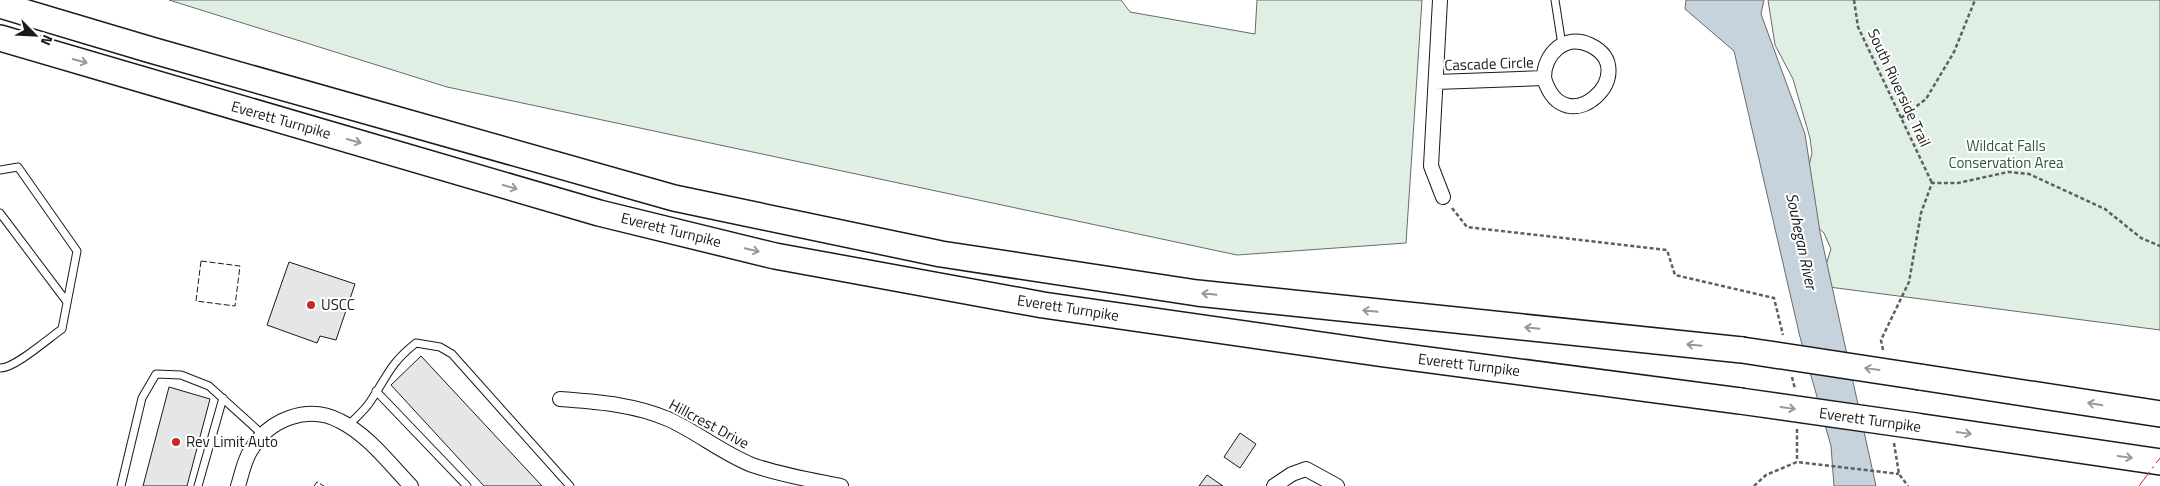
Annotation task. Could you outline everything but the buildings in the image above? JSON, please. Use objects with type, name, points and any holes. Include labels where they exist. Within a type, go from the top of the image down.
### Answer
[{"type":"highway","name":"Everett Turnpike","points":[[0,5],[169,56],[674,198],[941,254],[1197,293],[1742,350],[2160,414]]},
{"type":"highway","name":"Everett Turnpike","points":[[0,38],[599,213],[784,258],[1043,305],[1394,356],[1740,401],[2160,462]]},
{"type":"street","points":[[1440,0],[1431,166],[1443,197]]},
{"type":"street","name":"Cascade Circle","points":[[1581,42],[1599,51],[1607,69],[1607,80],[1603,90],[1595,99],[1585,104],[1569,105],[1554,98],[1547,89],[1544,78],[1547,58],[1562,45],[1581,42]]},
{"type":"street","name":"Cascade Circle","points":[[1436,82],[1544,78]]},
{"type":"street","name":"Hillcrest Drive","points":[[560,399],[610,403],[637,408],[670,420],[752,464],[787,475],[841,486]]},
{"type":"street","points":[[238,486],[250,451],[262,434],[288,417],[306,413],[324,414],[348,426],[373,446],[411,486]]},
{"type":"street","points":[[1274,486],[1292,474],[1306,469],[1337,486]]},
{"type":"lane","points":[[1555,0],[1562,45]]},
{"type":"lane","points":[[0,170],[18,167],[77,251],[62,329],[18,361],[0,368]]},
{"type":"lane","points":[[0,213],[67,302]]},
{"type":"lane","points":[[348,426],[370,402],[386,372],[401,355],[416,343],[440,347],[452,354],[570,486]]},
{"type":"lane","points":[[121,486],[142,398],[156,374],[181,375],[209,386],[262,434]]},
{"type":"lane","points":[[376,391],[467,486]]},
{"type":"lane","points":[[198,486],[223,398]]},
{"type":"path","name":"South Riverside Trail","points":[[1854,0],[1858,27],[1932,182]]},
{"type":"path","points":[[1901,118],[1926,99],[1954,52],[1974,0]]},
{"type":"path","points":[[1884,359],[1881,340],[1909,282],[1920,213],[1932,182],[1958,183],[2008,172],[2029,174],[2105,209],[2141,238],[2160,246]]},
{"type":"path","points":[[1443,197],[1467,227],[1667,250],[1675,275],[1774,298],[1785,344]]},
{"type":"path","points":[[1791,371],[1795,390]]},
{"type":"path","points":[[1797,426],[1797,462]]},
{"type":"path","points":[[1894,438],[1899,474],[1908,486]]},
{"type":"path","points":[[1754,486],[1766,475],[1797,462],[1899,474]]},
{"type":"green space","points":[[169,0],[1121,0],[1130,12],[1255,34],[1257,0],[1422,0],[1406,243],[1237,255],[447,87]]},
{"type":"green space","name":"Wildcat Falls Conservation Area","points":[[1768,0],[2160,0],[2160,330],[1829,287],[1826,265],[1831,249],[1824,233],[1815,225],[1808,170],[1812,153],[1810,138],[1793,79],[1775,45]]},
{"type":"water","name":"Souhegan River","points":[[1686,0],[1764,0],[1761,14],[1805,134],[1820,232],[1876,486],[1834,486],[1831,446],[1800,337],[1734,51],[1685,9]]},
{"type":"fence","points":[[201,261],[240,266],[235,306],[196,301],[201,261]]},
{"type":"fence","points":[[314,486],[317,482],[324,486]]},
{"type":"power","points":[[2139,486],[2160,458]]},
{"type":"place","name":"USCC","points":[[311,305]]},
{"type":"place","name":"Rev Limit Auto","points":[[176,442]]}]
